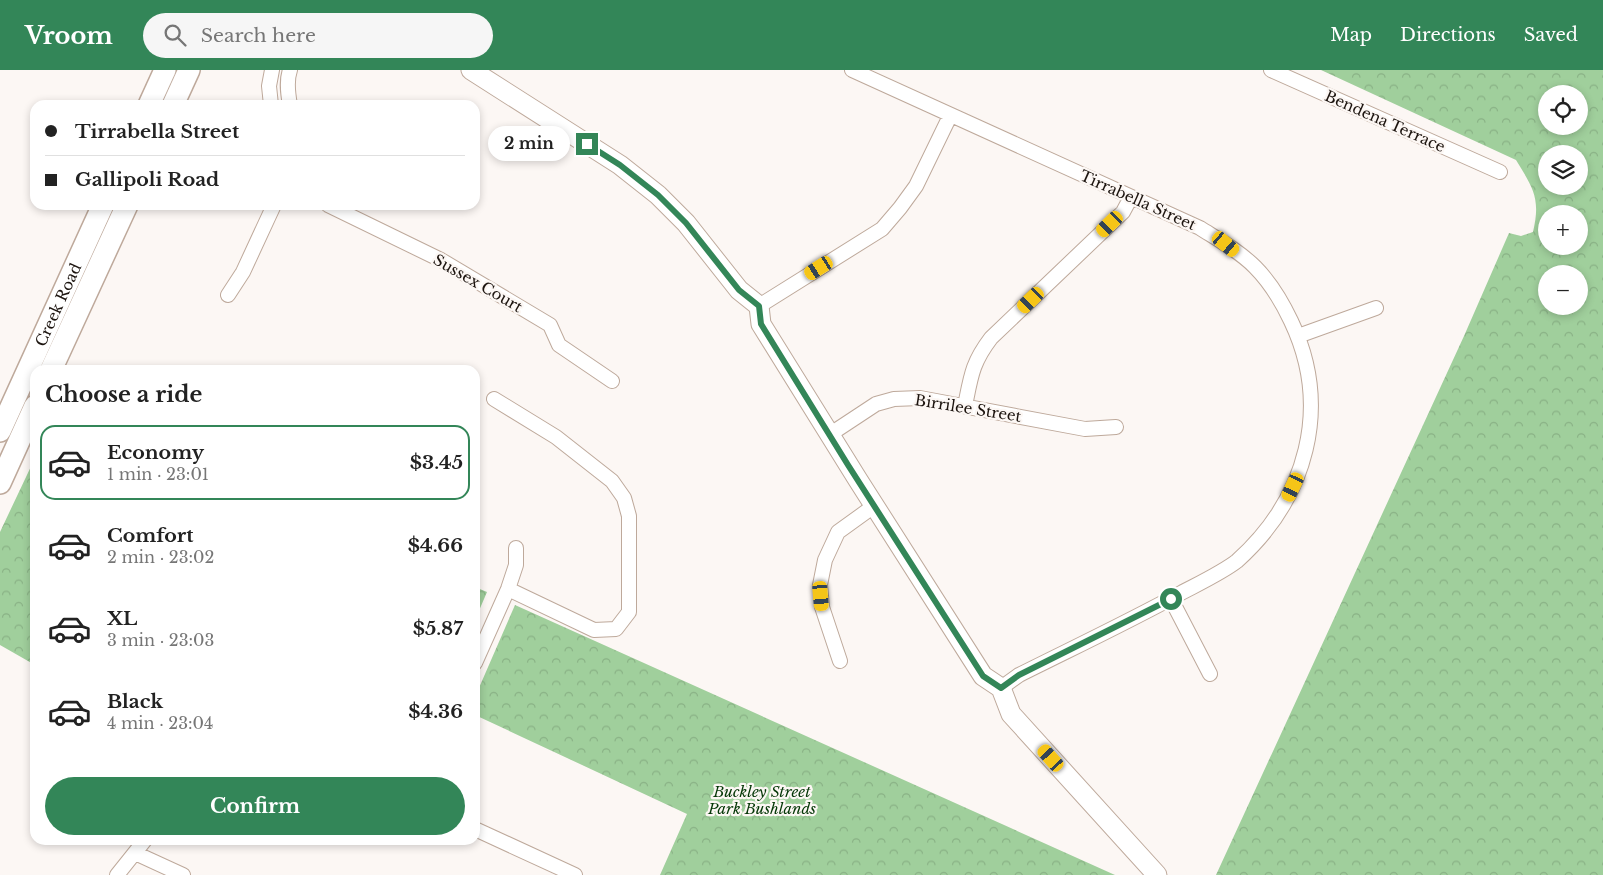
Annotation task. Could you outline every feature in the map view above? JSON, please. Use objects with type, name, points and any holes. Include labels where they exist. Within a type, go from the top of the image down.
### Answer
[{"type":"main road","points":[[151,100],[165,70]]},
{"type":"main road","points":[[174,100],[188,70]]},
{"type":"main road","name":"Creek Road","points":[[30,365],[101,210]]},
{"type":"main road","name":"Creek Road","points":[[53,365],[125,210]]},
{"type":"main road","name":"Creek Road","points":[[0,431],[30,365]]},
{"type":"main road","points":[[0,483],[30,417]]},
{"type":"street","points":[[270,100],[269,86],[272,70]]},
{"type":"street","points":[[471,70],[620,165],[658,195],[686,223],[739,290],[759,306],[761,324],[874,506],[983,676],[1001,688],[1011,714],[1157,875]]},
{"type":"street","name":"Tirrabella Street","points":[[852,70],[1200,228],[1226,244],[1256,268],[1281,300],[1298,336],[1308,374],[1311,397],[1309,435],[1300,471],[1286,502],[1259,538],[1236,562],[1171,599],[1019,675],[1001,688]]},
{"type":"street","name":"Bendena Terrace","points":[[1271,70],[1500,172]]},
{"type":"street","points":[[285,71],[289,100]]},
{"type":"street","points":[[759,306],[882,229],[916,186],[950,116]]},
{"type":"street","points":[[965,406],[972,369],[980,352],[991,338],[1123,212],[1131,197]]},
{"type":"street","points":[[228,295],[243,272],[272,210]]},
{"type":"street","name":"Sussex Court","points":[[338,210],[441,260],[550,325],[560,346],[612,381]]},
{"type":"street","points":[[1298,336],[1376,308]]},
{"type":"street","points":[[494,398],[556,437],[612,481],[624,498],[628,516],[629,612],[616,629],[594,630],[508,589]]},
{"type":"street","name":"Birrilee Street","points":[[830,435],[876,404],[894,399],[920,398],[1085,429],[1116,427]]},
{"type":"street","points":[[840,660],[822,607],[820,585],[825,560],[838,532],[874,506]]},
{"type":"street","points":[[480,652],[508,589],[516,565],[516,548]]},
{"type":"street","points":[[1171,599],[1210,674]]},
{"type":"street","points":[[480,831],[575,875]]},
{"type":"street","points":[[117,875],[141,845]]},
{"type":"street","points":[[135,853],[183,875]]},
{"type":"green space","points":[[1321,70],[1603,70],[1603,875],[1216,875],[1464,336],[1509,233],[1521,236],[1533,232],[1536,202],[1527,178],[1516,160]]},
{"type":"green space","points":[[30,469],[30,662],[0,645],[0,532]]},
{"type":"green space","points":[[480,589],[487,592],[480,608]]},
{"type":"green space","name":"Buckley Street Park Bushlands","points":[[515,605],[1115,875],[660,875],[687,814],[480,717],[480,686]]},
{"type":"route","points":[[587,144],[620,165],[658,195],[686,223],[739,290],[759,306],[761,324],[848,465],[983,676],[1001,688],[1019,675],[1171,599]]}]
